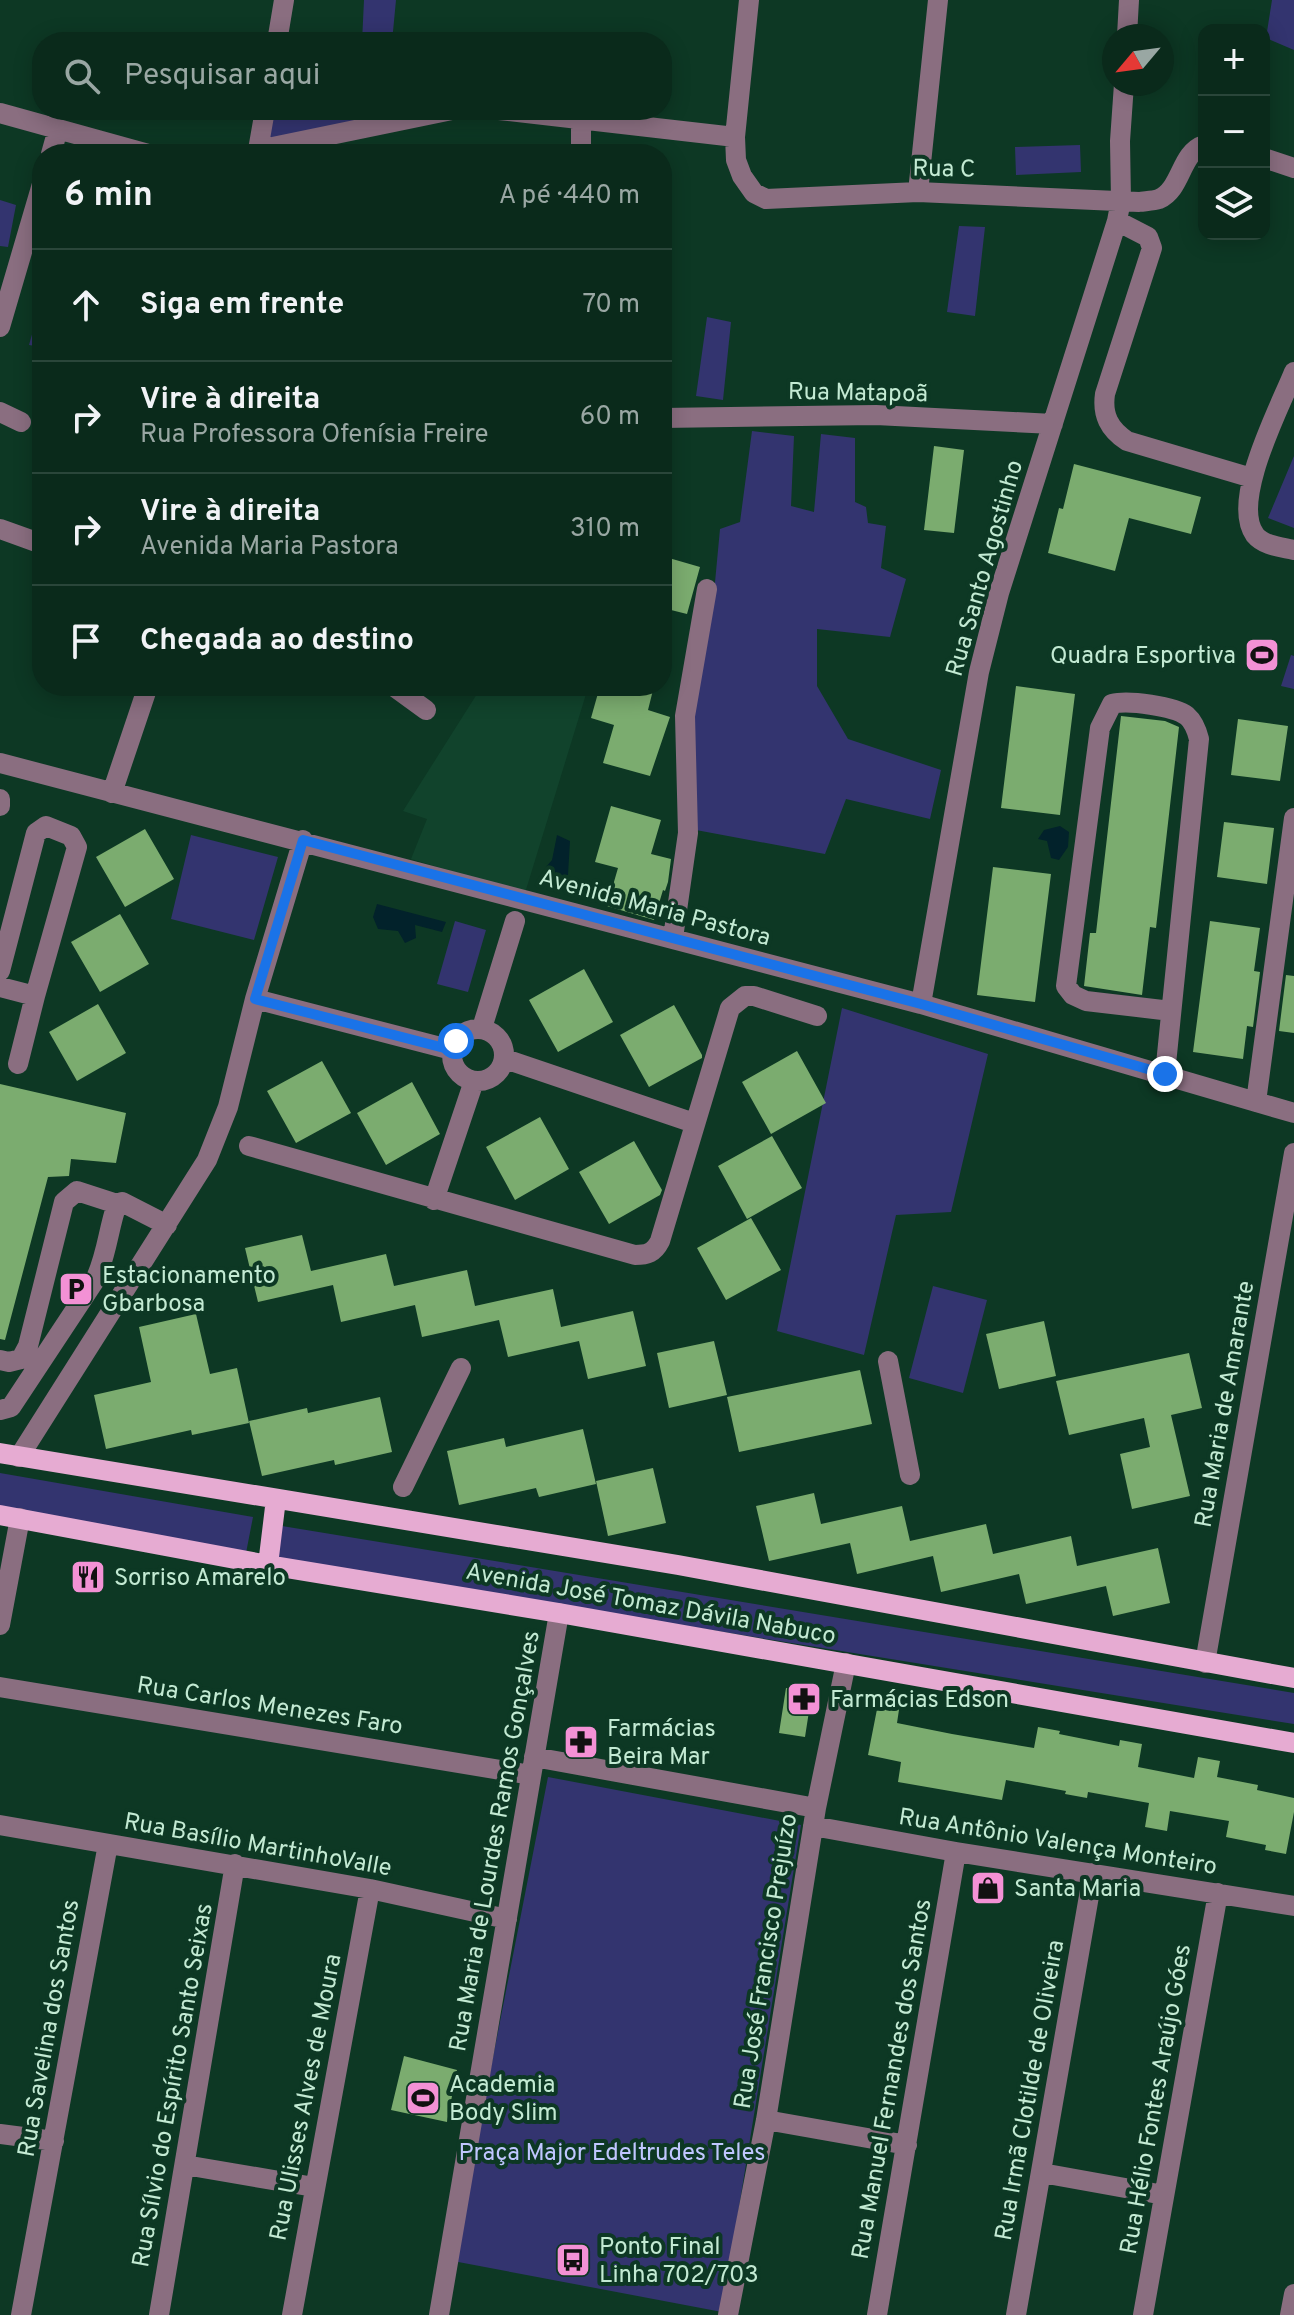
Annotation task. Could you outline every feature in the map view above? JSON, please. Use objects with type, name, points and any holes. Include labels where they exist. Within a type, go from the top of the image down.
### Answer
[{"type":"main road","name":"Avenida José Tomaz Dávila Nabuco","points":[[10,1455],[678,1565],[1294,1678]]},
{"type":"main road","points":[[268,1565],[276,1499]]},
{"type":"main road","name":"Avenida José Tomaz Dávila Nabuco","points":[[10,1516],[268,1565],[559,1613],[1294,1743]]},
{"type":"street","points":[[279,32],[284,0]]},
{"type":"street","points":[[597,120],[735,137],[749,0]]},
{"type":"street","points":[[918,192],[938,0]]},
{"type":"street","points":[[1128,24],[1129,0]]},
{"type":"street","name":"Rua Santo Agostinho","points":[[921,1004],[979,672],[999,593],[1119,211],[1123,96]]},
{"type":"street","points":[[0,113],[112,144]]},
{"type":"street","points":[[258,144],[263,120]]},
{"type":"street","points":[[293,144],[405,120]]},
{"type":"street","points":[[581,120],[581,144]]},
{"type":"street","points":[[54,144],[58,129]]},
{"type":"street","name":"Rua C","points":[[735,137],[736,160],[742,176],[754,193],[766,199],[918,192],[1119,211],[1139,202],[1160,198],[1175,183],[1191,153],[1198,149]]},
{"type":"street","points":[[1270,160],[1294,168]]},
{"type":"street","points":[[1119,211],[1148,237],[1152,248],[1105,394],[1103,408],[1108,421],[1116,434],[1127,441],[1252,478]]},
{"type":"street","points":[[0,327],[32,218]]},
{"type":"street","points":[[1294,372],[1252,478],[1247,514],[1256,537],[1266,544],[1294,550]]},
{"type":"street","points":[[0,412],[21,422]]},
{"type":"street","name":"Rua Matapoã","points":[[672,418],[876,415],[1053,424]]},
{"type":"street","points":[[0,529],[32,540]]},
{"type":"street","points":[[673,938],[688,833],[685,716],[707,589]]},
{"type":"street","points":[[112,793],[145,696]]},
{"type":"street","points":[[407,696],[426,710]]},
{"type":"street","points":[[1165,1074],[1199,739],[1187,715],[1124,701],[1112,704],[1100,728],[1066,986],[1073,995],[1086,1001],[1171,1011]]},
{"type":"street","name":"Avenida Maria Pastora","points":[[0,763],[921,1004],[1294,1113]]},
{"type":"street","points":[[0,799],[0,806]]},
{"type":"street","points":[[1256,1102],[1294,818]]},
{"type":"street","points":[[0,971],[36,833],[46,826],[71,836],[77,847],[18,1064]]},
{"type":"street","points":[[10,1455],[167,1225],[207,1160],[228,1107],[255,999],[303,840]]},
{"type":"street","points":[[482,1028],[515,921]]},
{"type":"street","points":[[0,987],[35,996]]},
{"type":"street","points":[[249,1146],[434,1200],[635,1255],[645,1255],[656,1250],[660,1241],[730,1008],[745,996],[754,996],[817,1016]]},
{"type":"street","points":[[255,999],[452,1050]]},
{"type":"street","points":[[482,1028],[500,1039],[505,1059],[494,1076],[485,1081],[474,1081],[457,1070],[452,1061],[452,1050],[463,1033],[482,1028]]},
{"type":"street","points":[[505,1059],[694,1123]]},
{"type":"street","points":[[434,1200],[474,1081]]},
{"type":"street","name":"Rua Maria de Amarante","points":[[1205,1663],[1294,1153]]},
{"type":"street","points":[[0,1360],[9,1362],[21,1359],[28,1346],[64,1202],[77,1191],[117,1204],[122,1202],[167,1225]]},
{"type":"street","points":[[0,1410],[11,1407],[95,1280],[103,1262],[117,1204]]},
{"type":"street","points":[[888,1361],[910,1475]]},
{"type":"street","points":[[403,1487],[461,1368]]},
{"type":"street","points":[[0,1625],[10,1516]]},
{"type":"street","name":"Rua Maria de Lourdes Ramos Gonçalves","points":[[439,2315],[559,1613]]},
{"type":"street","name":"Rua José Francisco Prejuízo","points":[[728,2315],[766,2120],[815,1817],[846,1663]]},
{"type":"street","name":"Rua Carlos Menezes Faro","points":[[0,1687],[532,1766],[815,1817]]},
{"type":"street","name":"Rua Antônio Valença Monteiro","points":[[815,1817],[956,1852],[1294,1906]]},
{"type":"street","name":"Rua Basílio MartinhoValle","points":[[0,1825],[370,1889],[507,1919]]},
{"type":"street","name":"Rua Savelina dos Santos","points":[[21,2315],[108,1844]]},
{"type":"street","name":"Rua Manuel Fernandes dos Santos","points":[[877,2315],[956,1852]]},
{"type":"street","name":"Rua Sílvio do Espírito Santo Seixas","points":[[159,2315],[235,1864]]},
{"type":"street","name":"Rua Irmã Clotilde de Oliveira","points":[[1016,2315],[1093,1873]]},
{"type":"street","name":"Rua Ulisses Alves de Moura","points":[[292,2315],[370,1889]]},
{"type":"street","name":"Rua Hélio Fontes Araújo Góes","points":[[1143,2315],[1218,1893]]},
{"type":"street","points":[[766,2120],[907,2145]]},
{"type":"street","points":[[0,2134],[54,2141]]},
{"type":"street","points":[[185,2165],[314,2187]]},
{"type":"street","points":[[1042,2173],[1164,2195]]},
{"type":"street","points":[[1290,2315],[1294,2294]]},
{"type":"shaded area","points":[[476,696],[585,696],[525,893],[411,859],[427,819],[403,811]]},
{"type":"green space","points":[[364,0],[396,0],[393,32],[362,32]]},
{"type":"green space","points":[[1272,0],[1294,0],[1294,50],[1270,40],[1268,24]]},
{"type":"green space","points":[[259,120],[416,120],[306,144],[261,144]]},
{"type":"green space","points":[[1080,145],[1081,172],[1016,175],[1015,147]]},
{"type":"green space","points":[[0,200],[16,205],[8,247],[0,246]]},
{"type":"green space","points":[[959,226],[985,227],[975,316],[947,312]]},
{"type":"green space","points":[[707,317],[731,322],[723,400],[696,396]]},
{"type":"green space","points":[[752,431],[794,436],[791,506],[814,512],[821,434],[855,438],[855,502],[866,507],[868,523],[886,526],[881,568],[906,579],[890,637],[817,629],[817,686],[848,739],[941,770],[930,819],[846,799],[825,854],[696,830],[689,726],[714,593],[720,529],[740,522]]},
{"type":"green space","points":[[1294,456],[1294,528],[1268,518]]},
{"type":"green space","name":"Quadra Esportiva","points":[[1247,644],[1279,652],[1276,665],[1245,658]]},
{"type":"green space","points":[[1291,655],[1294,656],[1294,689],[1281,686]]},
{"type":"green space","points":[[191,835],[278,857],[254,940],[171,919]]},
{"type":"green space","points":[[455,921],[486,930],[468,992],[437,984]]},
{"type":"green space","points":[[842,1008],[988,1054],[951,1212],[896,1215],[864,1355],[777,1331]]},
{"type":"green space","points":[[933,1286],[987,1300],[963,1393],[909,1378]]},
{"type":"green space","points":[[0,1473],[253,1517],[246,1553],[0,1509]]},
{"type":"green space","points":[[282,1526],[1294,1693],[1294,1724],[278,1560]]},
{"type":"green space","name":"Praça Major Edeltrudes Teles","points":[[548,1777],[801,1825],[722,2312],[453,2261]]},
{"type":"water","points":[[1060,826],[1069,832],[1068,847],[1059,860],[1051,858],[1047,841],[1038,839],[1044,830]]},
{"type":"water","points":[[557,835],[570,841],[568,875],[558,888],[547,885],[550,876],[546,867],[552,860]]},
{"type":"water","points":[[377,904],[446,922],[442,932],[415,925],[416,938],[405,943],[398,931],[378,929],[373,917]]},
{"type":"building","points":[[934,446],[964,450],[954,533],[924,530]]},
{"type":"building","points":[[1074,464],[1201,497],[1191,534],[1129,518],[1115,571],[1048,553]]},
{"type":"building","points":[[672,559],[700,567],[687,614],[672,610]]},
{"type":"building","points":[[1016,686],[1075,694],[1060,815],[1001,808]]},
{"type":"building","points":[[597,696],[652,696],[648,710],[670,717],[650,776],[603,763],[614,725],[591,718]]},
{"type":"building","points":[[1121,716],[1165,721],[1179,727],[1156,928],[1150,927],[1142,995],[1084,986],[1090,933],[1096,933]]},
{"type":"building","points":[[1238,719],[1288,726],[1280,781],[1231,775]]},
{"type":"building","points":[[611,806],[661,820],[651,854],[671,859],[668,882],[654,920],[607,906],[618,868],[595,862]]},
{"type":"building","points":[[1224,822],[1274,828],[1267,884],[1217,877]]},
{"type":"building","points":[[145,829],[174,879],[125,907],[96,857]]},
{"type":"building","points":[[993,867],[1051,874],[1035,1002],[977,995]]},
{"type":"building","points":[[120,914],[149,964],[100,992],[71,942]]},
{"type":"building","points":[[1210,921],[1260,928],[1254,971],[1260,972],[1253,1027],[1247,1026],[1243,1059],[1193,1052]]},
{"type":"building","points":[[584,969],[613,1022],[558,1052],[529,1000]]},
{"type":"building","points":[[1286,975],[1294,976],[1294,1033],[1279,1031]]},
{"type":"building","points":[[98,1004],[126,1053],[77,1081],[49,1032]]},
{"type":"building","points":[[674,1005],[702,1058],[649,1087],[620,1035]]},
{"type":"building","points":[[797,1051],[826,1103],[771,1134],[742,1082]]},
{"type":"building","points":[[322,1061],[351,1113],[296,1143],[267,1091]]},
{"type":"building","points":[[412,1082],[440,1134],[386,1165],[357,1113]]},
{"type":"building","points":[[0,1084],[126,1113],[116,1163],[71,1159],[69,1176],[48,1177],[5,1340],[0,1339]]},
{"type":"building","points":[[540,1117],[569,1169],[515,1200],[486,1147]]},
{"type":"building","points":[[772,1136],[802,1188],[747,1219],[718,1166]]},
{"type":"building","points":[[634,1141],[662,1190],[660,1195],[609,1224],[579,1172]]},
{"type":"building","points":[[751,1218],[781,1270],[726,1300],[697,1248]]},
{"type":"building","points":[[302,1235],[311,1271],[386,1254],[394,1286],[467,1270],[475,1306],[553,1289],[561,1327],[633,1311],[646,1366],[588,1379],[579,1341],[508,1357],[499,1320],[422,1337],[415,1305],[341,1322],[333,1285],[258,1302],[245,1248]]},
{"type":"building","points":[[196,1314],[210,1374],[237,1368],[249,1423],[192,1435],[191,1430],[106,1449],[94,1395],[151,1382],[139,1327]]},
{"type":"building","points":[[1044,1321],[1056,1376],[999,1389],[986,1334]]},
{"type":"building","points":[[714,1341],[727,1395],[669,1408],[657,1353]]},
{"type":"building","points":[[1189,1353],[1202,1408],[1171,1415],[1190,1496],[1132,1509],[1120,1454],[1150,1447],[1144,1418],[1069,1435],[1056,1381]]},
{"type":"building","points":[[860,1370],[872,1424],[739,1452],[727,1397]]},
{"type":"building","points":[[380,1397],[392,1452],[335,1465],[334,1460],[262,1476],[249,1421],[307,1408],[308,1413]]},
{"type":"building","points":[[583,1429],[596,1484],[539,1497],[536,1488],[459,1505],[447,1451],[504,1438],[506,1447]]},
{"type":"building","points":[[653,1468],[666,1523],[608,1536],[596,1481]]},
{"type":"building","points":[[814,1493],[821,1524],[902,1506],[910,1541],[986,1524],[993,1554],[1071,1536],[1077,1566],[1158,1548],[1170,1603],[1113,1616],[1106,1586],[1026,1604],[1019,1574],[941,1592],[933,1556],[857,1574],[850,1543],[769,1561],[756,1506]]},
{"type":"building","points":[[786,1688],[812,1692],[805,1737],[779,1733]]},
{"type":"building","points":[[879,1699],[900,1703],[897,1723],[952,1734],[1034,1748],[1038,1727],[1119,1746],[1120,1740],[1142,1744],[1138,1767],[1194,1778],[1198,1757],[1220,1761],[1217,1777],[1258,1785],[1257,1790],[1294,1798],[1286,1854],[1265,1850],[1266,1845],[1226,1837],[1229,1821],[1170,1811],[1167,1831],[1145,1827],[1149,1803],[1088,1792],[1087,1798],[1006,1780],[1002,1800],[898,1782],[901,1762],[868,1755]]},
{"type":"building","name":"Academia Body Slim","points":[[404,2056],[457,2070],[447,2122],[391,2110]]},
{"type":"place","name":"Quadra Esportiva","points":[[1262,655]]},
{"type":"place","name":"Estacionamento Gbarbosa","points":[[76,1289]]},
{"type":"place","name":"Sorriso Amarelo","points":[[88,1577]]},
{"type":"place","name":"Farmácias Edson","points":[[804,1699]]},
{"type":"place","name":"Farmácias Beira Mar","points":[[581,1742]]},
{"type":"place","name":"Santa Maria","points":[[988,1888]]},
{"type":"place","name":"Academia Body Slim","points":[[423,2098]]},
{"type":"place","name":"Ponto Final Linha 702/703","points":[[573,2260]]},
{"type":"route","points":[[456,1041],[452,1050],[255,999],[303,840],[921,1004],[1165,1074]]}]
